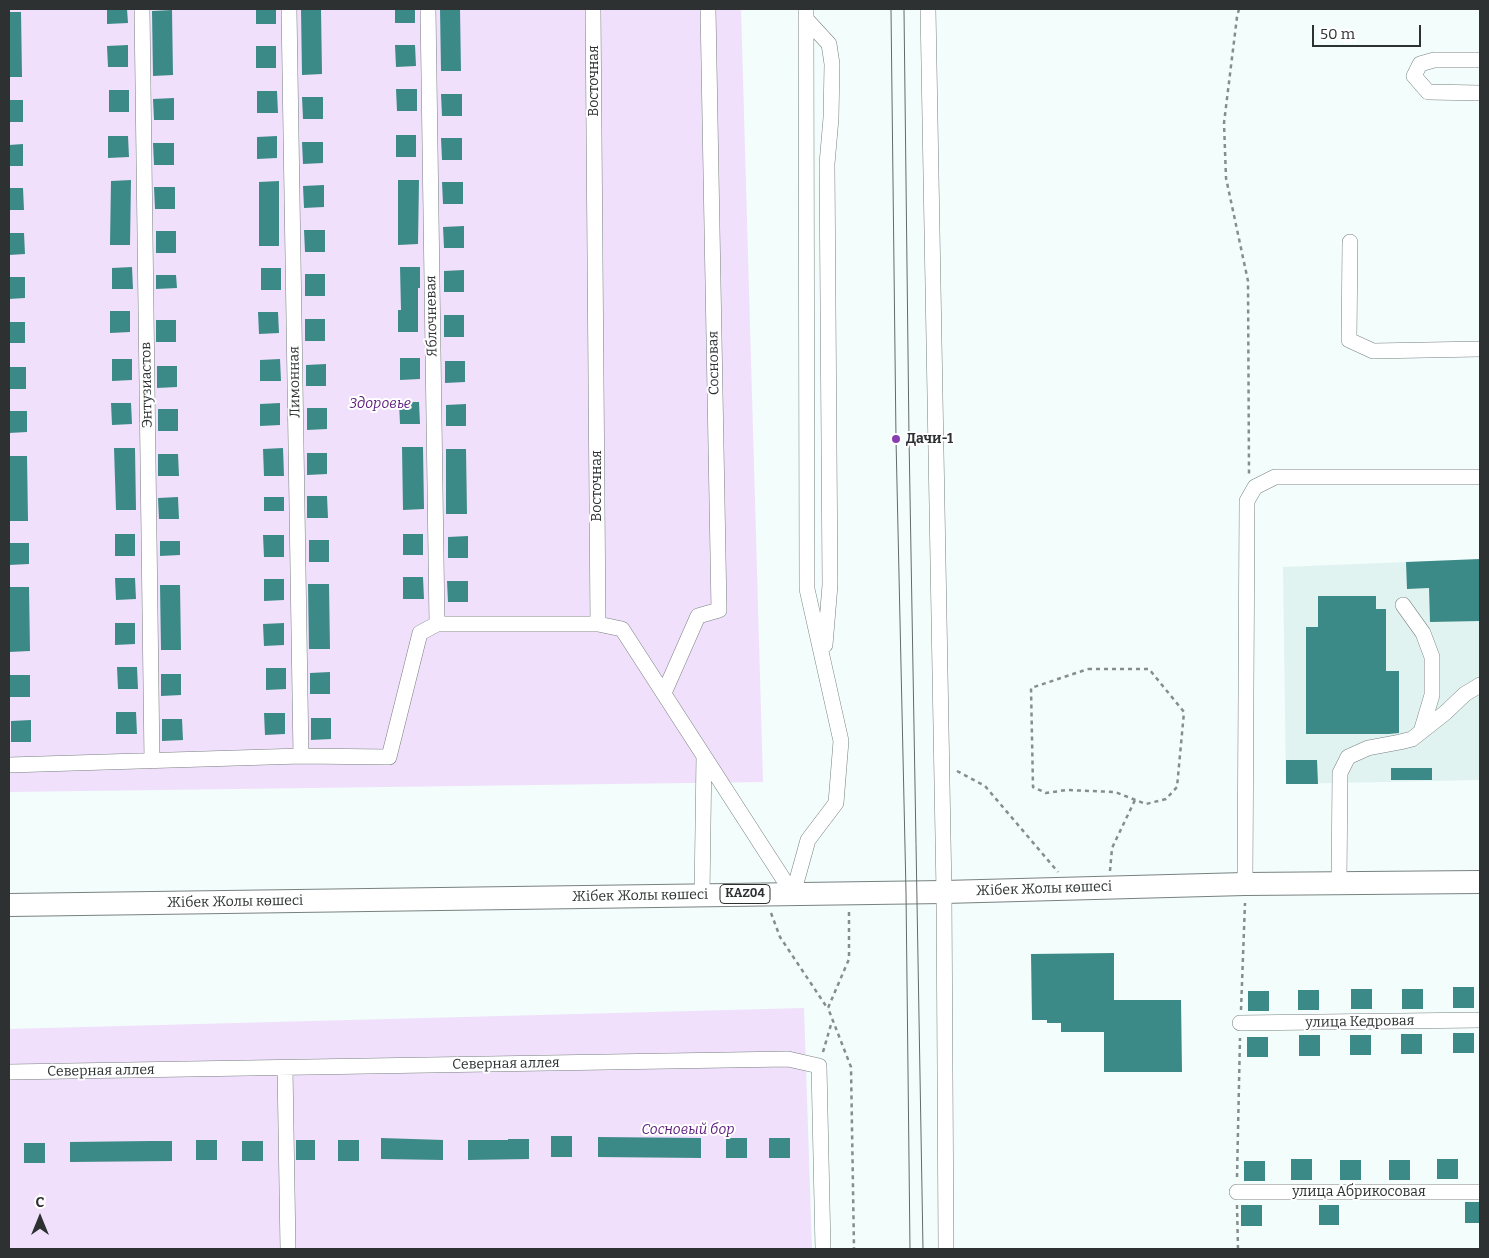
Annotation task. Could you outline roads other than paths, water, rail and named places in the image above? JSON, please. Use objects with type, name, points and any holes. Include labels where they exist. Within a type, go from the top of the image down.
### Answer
[{"type":"highway","name":"Жібек Жолы көшесі","points":[[9,905],[944,892],[1245,884],[1480,882]]},
{"type":"street","name":"Энтузиастов","points":[[142,9],[152,761]]},
{"type":"street","name":"Лимонная","points":[[289,9],[301,756]]},
{"type":"street","name":"Яблочневая","points":[[428,9],[437,624]]},
{"type":"street","name":"Восточная","points":[[593,9],[598,624]]},
{"type":"street","name":"Сосновая","points":[[664,693],[698,616],[719,610],[708,9]]},
{"type":"street","points":[[928,9],[944,892],[946,1249]]},
{"type":"street","points":[[793,894],[808,840],[836,803],[841,741],[807,589],[806,14]]},
{"type":"street","points":[[806,14],[829,44],[832,64],[831,118],[827,164],[830,585],[823,660]]},
{"type":"street","points":[[1480,60],[1434,60],[1420,64],[1414,76],[1428,92],[1480,93]]},
{"type":"street","points":[[1350,242],[1349,340],[1373,351],[1480,349]]},
{"type":"street","points":[[1245,884],[1247,501],[1255,487],[1275,477],[1480,476]]},
{"type":"street","points":[[1403,605],[1423,633],[1432,657],[1432,695],[1420,733]]},
{"type":"street","points":[[9,765],[301,756],[389,757],[420,632],[437,624],[598,624],[622,629],[793,894]]},
{"type":"street","points":[[1339,883],[1339,783],[1340,772],[1348,757],[1368,748],[1412,739],[1465,694],[1480,685]]},
{"type":"street","points":[[702,895],[704,756]]},
{"type":"street","name":"улица Кедровая","points":[[1240,1023],[1480,1020]]},
{"type":"street","name":"Северная аллея","points":[[9,1072],[788,1059],[819,1066],[823,1249]]},
{"type":"street","points":[[284,1068],[288,1249]]},
{"type":"street","name":"улица Абрикосовая","points":[[1237,1192],[1480,1192]]},
{"type":"tram line","points":[[891,9],[896,439],[906,892],[910,1249]]},
{"type":"tram line","points":[[904,9],[909,437],[923,1249]]},
{"type":"place","name":"Дачи-1","points":[[896,439]]},
{"type":"park label","name":"Здоровье","points":[[380,404]]},
{"type":"park label","name":"Сосновый бор","points":[[688,1130]]}]
